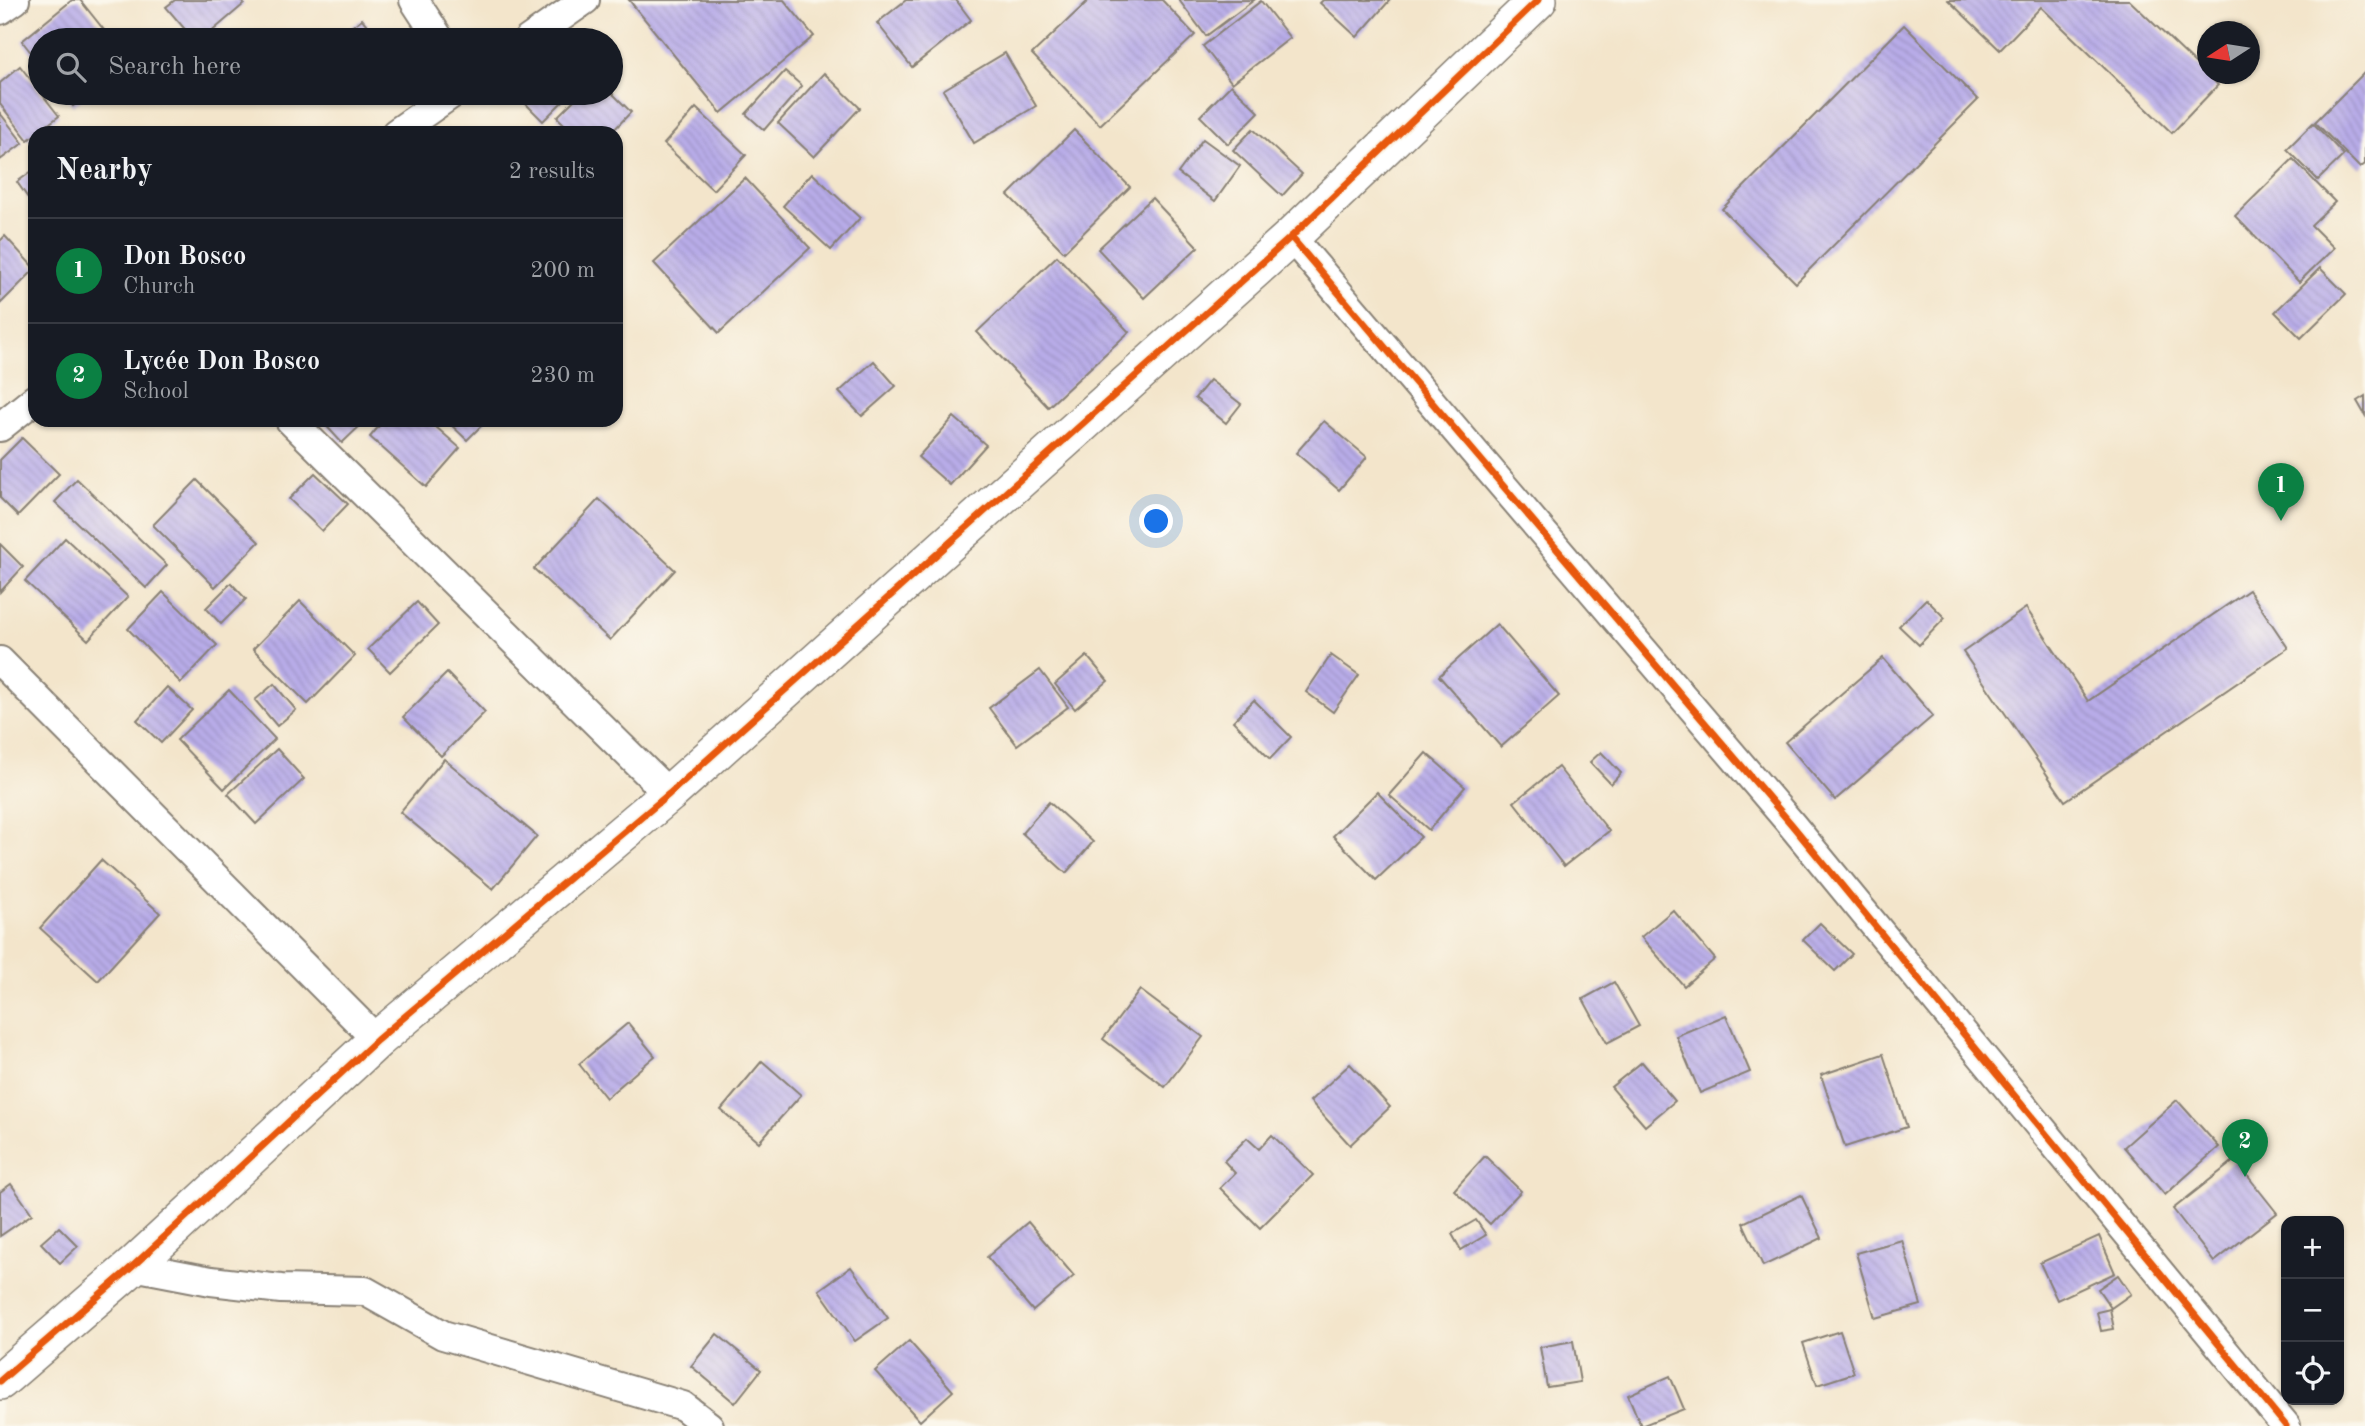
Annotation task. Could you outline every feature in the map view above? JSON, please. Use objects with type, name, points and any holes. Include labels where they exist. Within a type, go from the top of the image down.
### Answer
[{"type":"street","points":[[0,10],[15,0]]},
{"type":"street","points":[[414,0],[432,28]]},
{"type":"street","points":[[545,28],[585,0]]},
{"type":"street","points":[[0,1381],[133,1266],[377,1040],[668,794],[1290,237],[1538,0]]},
{"type":"street","points":[[406,126],[436,105]]},
{"type":"street","points":[[1290,237],[1792,825],[2286,1426]]},
{"type":"street","points":[[0,427],[28,405]]},
{"type":"street","points":[[297,427],[668,794]]},
{"type":"street","points":[[0,662],[377,1040]]},
{"type":"street","points":[[133,1266],[211,1281],[281,1289],[365,1291],[443,1335],[683,1406],[709,1426]]},
{"type":"building","points":[[72,0],[80,0],[102,28],[38,28]]},
{"type":"building","points":[[175,0],[240,0],[244,4],[216,28],[184,28],[166,7]]},
{"type":"building","points":[[629,0],[784,0],[814,36],[721,113]]},
{"type":"building","points":[[906,0],[956,0],[971,20],[912,67],[877,23]]},
{"type":"building","points":[[1089,0],[1162,0],[1195,35],[1100,125],[1032,54]]},
{"type":"building","points":[[1179,0],[1254,0],[1206,36]]},
{"type":"building","points":[[1323,0],[1390,0],[1357,37],[1320,3]]},
{"type":"building","points":[[1948,0],[2129,0],[2197,65],[2197,84],[2218,85],[2172,133],[2041,7],[2000,50]]},
{"type":"building","points":[[1261,1],[1290,38],[1232,83],[1203,46]]},
{"type":"building","points":[[362,19],[369,28],[350,28]]},
{"type":"building","points":[[1904,25],[1978,100],[1796,283],[1722,209]]},
{"type":"building","points":[[28,36],[28,49],[22,41]]},
{"type":"building","points":[[1005,53],[1036,106],[974,143],[943,90]]},
{"type":"building","points":[[20,66],[28,76],[28,105],[50,105],[59,116],[46,126],[28,126],[28,140],[0,104],[0,83]]},
{"type":"building","points":[[785,71],[802,86],[764,130],[746,114]]},
{"type":"building","points":[[2365,72],[2365,164],[2360,168],[2315,122]]},
{"type":"building","points":[[824,73],[860,108],[814,157],[778,123]]},
{"type":"building","points":[[1231,85],[1259,112],[1228,144],[1200,116]]},
{"type":"building","points":[[623,104],[631,112],[618,126],[566,126],[557,117],[569,105]]},
{"type":"building","points":[[527,105],[559,105],[543,121]]},
{"type":"building","points":[[696,108],[746,155],[713,190],[664,144]]},
{"type":"building","points":[[0,113],[23,143],[0,160]]},
{"type":"building","points":[[2313,123],[2344,155],[2318,180],[2287,149]]},
{"type":"building","points":[[1253,129],[1302,174],[1282,196],[1233,150]]},
{"type":"building","points":[[1074,130],[1130,187],[1064,252],[1008,195]]},
{"type":"building","points":[[1203,139],[1240,166],[1215,201],[1178,173]]},
{"type":"building","points":[[2293,159],[2335,202],[2311,225],[2334,248],[2299,282],[2235,216]]},
{"type":"building","points":[[812,173],[860,218],[831,250],[783,206]]},
{"type":"building","points":[[28,174],[28,198],[17,182]]},
{"type":"building","points":[[745,178],[810,248],[719,333],[654,263]]},
{"type":"building","points":[[1152,198],[1198,247],[1144,298],[1098,249]]},
{"type":"building","points":[[5,236],[28,261],[28,276],[0,304],[0,241]]},
{"type":"building","points":[[1057,256],[1129,332],[1048,407],[977,332]]},
{"type":"building","points":[[2320,268],[2346,294],[2301,338],[2275,312]]},
{"type":"building","points":[[874,361],[896,386],[862,416],[839,392]]},
{"type":"building","points":[[1210,380],[1241,404],[1226,423],[1195,398]]},
{"type":"building","points":[[2365,396],[2365,415],[2357,401]]},
{"type":"building","points":[[954,417],[986,445],[950,485],[918,457]]},
{"type":"building","points":[[1324,421],[1367,457],[1339,490],[1296,453]]},
{"type":"building","points":[[327,427],[359,427],[342,443]]},
{"type":"building","points":[[378,427],[436,427],[460,448],[426,487],[370,437]]},
{"type":"building","points":[[453,427],[480,427],[467,440]]},
{"type":"building","points":[[22,438],[59,474],[18,516],[0,498],[0,460]]},
{"type":"building","points":[[315,473],[348,504],[322,531],[289,499]]},
{"type":"building","points":[[77,479],[167,565],[146,588],[55,502]]},
{"type":"building","points":[[197,480],[259,542],[215,587],[153,525]]},
{"type":"building","points":[[599,499],[675,570],[610,640],[534,569]]},
{"type":"building","points":[[65,538],[128,597],[88,640],[25,581]]},
{"type":"building","points":[[0,544],[23,567],[0,592]]},
{"type":"building","points":[[231,583],[246,599],[221,624],[206,608]]},
{"type":"building","points":[[2249,590],[2288,648],[2065,801],[1963,652],[2026,608],[2088,701]]},
{"type":"building","points":[[163,592],[217,645],[181,683],[128,629]]},
{"type":"building","points":[[1926,599],[1945,618],[1919,645],[1899,626]]},
{"type":"building","points":[[300,601],[355,656],[308,704],[253,649]]},
{"type":"building","points":[[417,602],[438,625],[390,672],[368,649]]},
{"type":"building","points":[[1497,624],[1559,696],[1501,747],[1439,676]]},
{"type":"building","points":[[1331,655],[1359,675],[1333,712],[1306,692]]},
{"type":"building","points":[[1087,656],[1108,681],[1075,709],[1055,684]]},
{"type":"building","points":[[1883,658],[1933,716],[1835,800],[1785,742]]},
{"type":"building","points":[[1040,670],[1068,707],[1017,745],[989,708]]},
{"type":"building","points":[[447,673],[485,712],[441,756],[403,717]]},
{"type":"building","points":[[274,684],[296,710],[277,726],[255,700]]},
{"type":"building","points":[[167,687],[192,710],[161,743],[137,720]]},
{"type":"building","points":[[229,690],[275,739],[224,789],[177,740]]},
{"type":"building","points":[[1254,700],[1291,737],[1270,759],[1233,721]]},
{"type":"building","points":[[277,749],[304,779],[256,824],[228,794]]},
{"type":"building","points":[[1601,752],[1621,773],[1611,784],[1590,762]]},
{"type":"building","points":[[1426,753],[1465,787],[1429,830],[1389,795]]},
{"type":"building","points":[[444,759],[537,836],[493,889],[400,812]]},
{"type":"building","points":[[1558,767],[1609,831],[1564,866],[1514,802]]},
{"type":"building","points":[[1377,792],[1421,837],[1376,880],[1333,836]]},
{"type":"building","points":[[1049,802],[1093,842],[1066,873],[1022,833]]},
{"type":"building","points":[[101,860],[160,913],[98,981],[40,928]]},
{"type":"building","points":[[1673,910],[1715,959],[1684,986],[1641,937]]},
{"type":"building","points":[[1820,923],[1852,954],[1835,971],[1803,940]]},
{"type":"building","points":[[1614,982],[1639,1026],[1607,1043],[1583,999]]},
{"type":"building","points":[[1140,990],[1203,1037],[1165,1087],[1103,1039]]},
{"type":"building","points":[[1726,1015],[1750,1072],[1700,1093],[1676,1036]]},
{"type":"building","points":[[628,1023],[655,1056],[606,1098],[579,1064]]},
{"type":"building","points":[[1883,1054],[1907,1127],[1845,1147],[1821,1075]]},
{"type":"building","points":[[762,1061],[801,1095],[759,1142],[721,1110]]},
{"type":"building","points":[[1642,1062],[1675,1101],[1645,1126],[1611,1087]]},
{"type":"building","points":[[1350,1064],[1390,1107],[1350,1145],[1310,1101]]},
{"type":"building","points":[[2177,1100],[2219,1147],[2165,1195],[2124,1147]]},
{"type":"building","points":[[1272,1135],[1313,1175],[1260,1228],[1220,1188],[1235,1173],[1224,1161],[1247,1138],[1259,1149]]},
{"type":"building","points":[[1485,1156],[1521,1191],[1490,1224],[1454,1190]]},
{"type":"building","points":[[2235,1160],[2277,1213],[2214,1262],[2173,1209]]},
{"type":"building","points":[[11,1184],[32,1214],[0,1236],[0,1192]]},
{"type":"building","points":[[1801,1195],[1822,1238],[1763,1266],[1743,1223]]},
{"type":"building","points":[[1476,1220],[1486,1235],[1461,1250],[1452,1234]]},
{"type":"building","points":[[1028,1222],[1074,1276],[1033,1311],[987,1257]]},
{"type":"building","points":[[59,1227],[78,1246],[60,1263],[41,1243]]},
{"type":"building","points":[[2099,1236],[2115,1273],[2057,1300],[2040,1263]]},
{"type":"building","points":[[1902,1240],[1921,1305],[1875,1318],[1856,1253]]},
{"type":"building","points":[[851,1267],[888,1318],[855,1341],[819,1290]]},
{"type":"building","points":[[2118,1275],[2131,1294],[2111,1308],[2098,1289]]},
{"type":"building","points":[[2110,1309],[2114,1329],[2101,1331],[2097,1312]]},
{"type":"building","points":[[1840,1331],[1854,1373],[1817,1385],[1803,1343]]},
{"type":"building","points":[[717,1334],[761,1370],[735,1403],[691,1366]]},
{"type":"building","points":[[909,1341],[953,1391],[920,1421],[875,1371]]},
{"type":"building","points":[[1573,1341],[1580,1382],[1547,1387],[1540,1347]]},
{"type":"building","points":[[1670,1376],[1684,1409],[1641,1426],[1628,1395]]},
{"type":"cycle path","points":[[0,1381],[133,1266],[377,1040],[669,794],[1291,237],[1538,0]]},
{"type":"cycle path","points":[[1291,237],[1792,825],[2286,1426]]},
{"type":"place","name":"Don Bosco","points":[[2281,521]]},
{"type":"place","name":"Lycée Don Bosco","points":[[2245,1177]]}]
